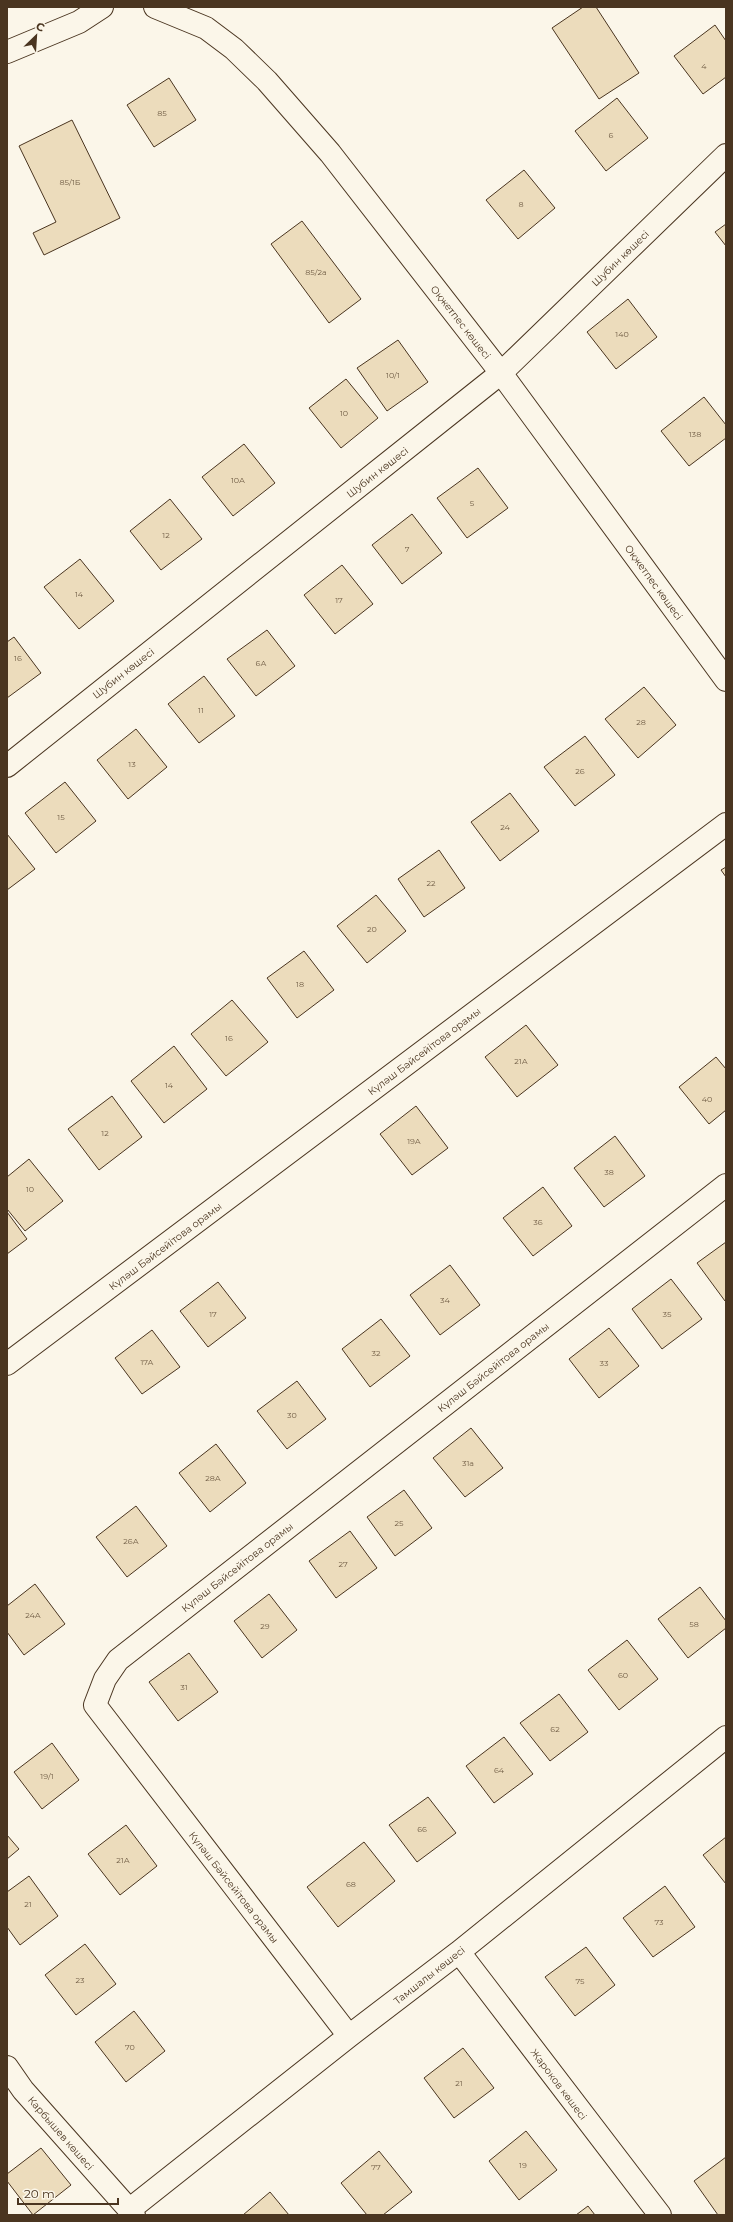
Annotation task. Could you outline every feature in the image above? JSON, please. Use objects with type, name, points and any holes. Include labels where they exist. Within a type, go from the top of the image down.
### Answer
[{"type":"street","points":[[7,52],[79,22],[102,7]]},
{"type":"street","name":"Оқжетпес көшесі","points":[[154,7],[206,28],[234,49],[267,81],[330,153],[501,373],[726,680]]},
{"type":"street","name":"Шубин көшесі","points":[[7,766],[501,373],[726,155]]},
{"type":"street","name":"Күләш Бәйсейітова орамы","points":[[7,1364],[726,824]]},
{"type":"street","name":"Күләш Бәйсейітова орамы","points":[[349,2036],[95,1705],[105,1679],[118,1660],[726,1185]]},
{"type":"street","name":"Тамшалы көшесі","points":[[132,2212],[349,2036],[459,1952],[726,1736]]},
{"type":"street","name":"Жароков көшесі","points":[[459,1952],[660,2215]]},
{"type":"street","name":"Карбышев көшесі","points":[[7,2067],[23,2090],[132,2212]]},
{"type":"building","points":[[583,7],[596,7],[639,73],[599,99],[552,28]]},
{"type":"building","points":[[715,25],[726,41],[726,77],[703,94],[674,56]]},
{"type":"building","points":[[169,78],[196,120],[154,147],[127,105]]},
{"type":"building","points":[[617,98],[648,138],[606,171],[575,131]]},
{"type":"building","points":[[72,120],[120,218],[44,255],[33,233],[56,222],[19,146]]},
{"type":"building","points":[[524,170],[555,208],[518,239],[486,200]]},
{"type":"building","points":[[302,221],[361,299],[329,323],[271,244]]},
{"type":"building","points":[[726,224],[726,246],[715,232]]},
{"type":"building","points":[[628,299],[657,337],[616,369],[587,332]]},
{"type":"building","points":[[398,340],[428,382],[387,411],[357,368]]},
{"type":"building","points":[[346,379],[378,418],[341,448],[309,408]]},
{"type":"building","points":[[704,397],[726,425],[726,438],[689,466],[661,431]]},
{"type":"building","points":[[244,444],[275,483],[233,516],[202,477]]},
{"type":"building","points":[[478,468],[508,508],[467,538],[437,498]]},
{"type":"building","points":[[170,499],[202,539],[161,570],[130,531]]},
{"type":"building","points":[[412,514],[442,553],[402,584],[372,545]]},
{"type":"building","points":[[80,559],[114,601],[79,629],[44,587]]},
{"type":"building","points":[[342,565],[373,604],[335,634],[304,595]]},
{"type":"building","points":[[267,630],[295,666],[256,696],[227,659]]},
{"type":"building","points":[[14,637],[41,673],[7,698],[7,642]]},
{"type":"building","points":[[204,676],[235,716],[199,743],[168,704]]},
{"type":"building","points":[[644,687],[676,725],[638,758],[605,719]]},
{"type":"building","points":[[136,729],[167,767],[128,799],[97,760]]},
{"type":"building","points":[[585,736],[615,775],[575,806],[544,767]]},
{"type":"building","points":[[65,782],[96,821],[56,853],[25,813]]},
{"type":"building","points":[[510,793],[539,831],[500,861],[471,822]]},
{"type":"building","points":[[7,834],[35,869],[7,890]]},
{"type":"building","points":[[439,850],[465,888],[424,917],[398,879]]},
{"type":"building","points":[[726,867],[726,877],[721,870]]},
{"type":"building","points":[[376,895],[406,931],[367,963],[337,926]]},
{"type":"building","points":[[304,951],[334,990],[297,1018],[267,978]]},
{"type":"building","points":[[232,1000],[268,1042],[226,1076],[191,1034]]},
{"type":"building","points":[[526,1025],[558,1065],[517,1097],[485,1057]]},
{"type":"building","points":[[174,1046],[207,1089],[164,1123],[131,1081]]},
{"type":"building","points":[[716,1057],[726,1069],[726,1110],[709,1124],[679,1087]]},
{"type":"building","points":[[112,1096],[142,1137],[99,1170],[68,1129]]},
{"type":"building","points":[[416,1106],[448,1148],[412,1175],[380,1134]]},
{"type":"building","points":[[615,1136],[645,1176],[604,1207],[574,1168]]},
{"type":"building","points":[[29,1159],[63,1201],[25,1231],[7,1209],[7,1177]]},
{"type":"building","points":[[543,1187],[572,1226],[533,1256],[503,1218]]},
{"type":"building","points":[[7,1212],[27,1239],[7,1254]]},
{"type":"building","points":[[726,1242],[726,1300],[725,1301],[697,1263]]},
{"type":"building","points":[[450,1265],[480,1305],[440,1335],[410,1295]]},
{"type":"building","points":[[671,1279],[702,1319],[662,1349],[632,1309]]},
{"type":"building","points":[[218,1282],[246,1318],[208,1347],[180,1311]]},
{"type":"building","points":[[381,1319],[410,1356],[370,1387],[342,1349]]},
{"type":"building","points":[[609,1328],[639,1366],[599,1398],[569,1359]]},
{"type":"building","points":[[152,1330],[180,1367],[142,1394],[115,1358]]},
{"type":"building","points":[[297,1381],[326,1419],[287,1449],[257,1411]]},
{"type":"building","points":[[471,1428],[503,1468],[465,1497],[433,1458]]},
{"type":"building","points":[[216,1444],[246,1483],[210,1512],[179,1473]]},
{"type":"building","points":[[404,1490],[432,1528],[395,1556],[367,1517]]},
{"type":"building","points":[[136,1506],[167,1546],[127,1577],[96,1537]]},
{"type":"building","points":[[350,1531],[377,1568],[336,1598],[309,1561]]},
{"type":"building","points":[[35,1584],[65,1624],[24,1655],[7,1632],[7,1606]]},
{"type":"building","points":[[700,1587],[726,1621],[726,1628],[688,1658],[658,1619]]},
{"type":"building","points":[[269,1594],[297,1630],[262,1658],[234,1621]]},
{"type":"building","points":[[627,1640],[658,1679],[619,1710],[588,1670]]},
{"type":"building","points":[[189,1653],[218,1692],[178,1721],[149,1682]]},
{"type":"building","points":[[559,1694],[588,1732],[550,1761],[520,1723]]},
{"type":"building","points":[[504,1737],[533,1774],[494,1803],[466,1766]]},
{"type":"building","points":[[52,1743],[79,1780],[42,1809],[14,1772]]},
{"type":"building","points":[[428,1797],[456,1833],[417,1862],[389,1825]]},
{"type":"building","points":[[126,1825],[157,1866],[120,1895],[88,1854]]},
{"type":"building","points":[[7,1835],[19,1849],[7,1859]]},
{"type":"building","points":[[726,1837],[726,1884],[703,1855]]},
{"type":"building","points":[[364,1842],[395,1881],[338,1927],[307,1887]]},
{"type":"building","points":[[29,1876],[58,1916],[20,1945],[7,1927],[7,1892]]},
{"type":"building","points":[[665,1886],[695,1927],[653,1957],[623,1918]]},
{"type":"building","points":[[85,1944],[116,1984],[76,2015],[45,1975]]},
{"type":"building","points":[[586,1947],[615,1985],[575,2016],[545,1977]]},
{"type":"building","points":[[134,2011],[165,2051],[126,2082],[95,2042]]},
{"type":"building","points":[[463,2048],[494,2088],[454,2118],[424,2078]]},
{"type":"building","points":[[526,2131],[557,2170],[519,2200],[489,2161]]},
{"type":"building","points":[[41,2148],[71,2185],[33,2215],[7,2181],[7,2174]]},
{"type":"building","points":[[379,2151],[412,2192],[383,2215],[367,2215],[341,2183]]},
{"type":"building","points":[[726,2157],[726,2215],[718,2215],[694,2181]]},
{"type":"building","points":[[270,2192],[289,2215],[243,2215]]},
{"type":"building","points":[[588,2206],[595,2215],[576,2215]]}]
